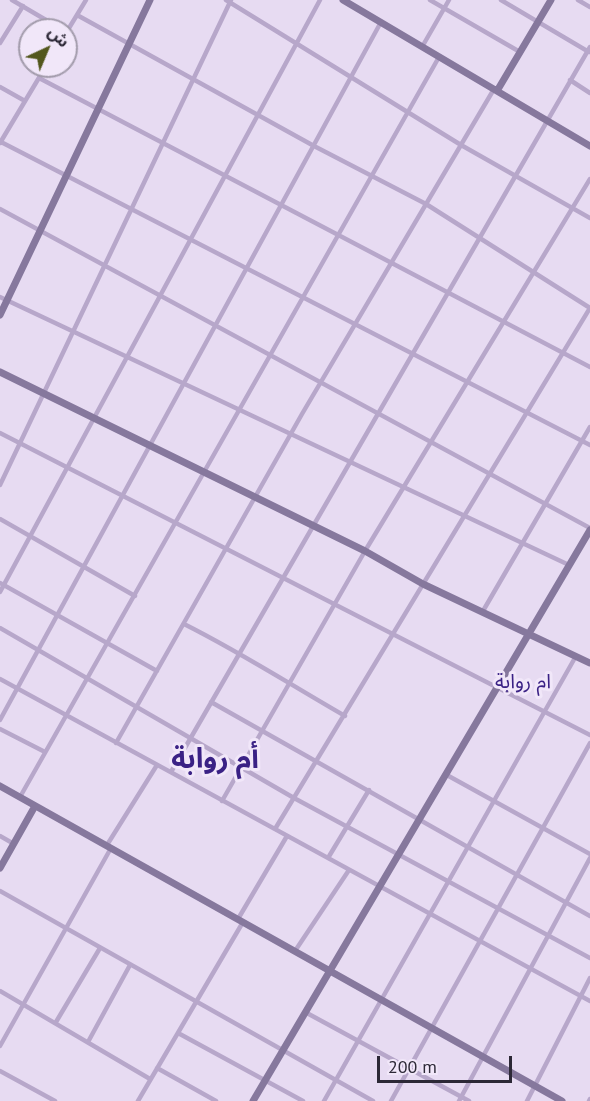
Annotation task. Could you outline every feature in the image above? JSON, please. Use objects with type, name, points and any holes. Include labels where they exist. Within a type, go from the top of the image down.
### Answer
[{"type":"street","points":[[12,0],[42,18]]},
{"type":"street","points":[[75,18],[86,0]]},
{"type":"street","points":[[0,315],[4,298],[41,230],[150,0]]},
{"type":"street","points":[[0,592],[2,584],[320,0]]},
{"type":"street","points":[[343,0],[590,146]]},
{"type":"street","points":[[430,0],[520,52]]},
{"type":"street","points":[[422,47],[449,0]]},
{"type":"street","points":[[171,772],[446,292],[589,51],[501,0]]},
{"type":"street","points":[[116,742],[321,383],[426,204],[551,0]]},
{"type":"street","points":[[578,0],[590,7]]},
{"type":"street","points":[[0,485],[229,1],[461,146],[590,218]]},
{"type":"street","points":[[0,43],[22,6]]},
{"type":"street","points":[[77,15],[314,146],[426,204],[590,308],[423,584],[395,635],[275,830]]},
{"type":"street","points":[[0,720],[381,22]]},
{"type":"street","points":[[20,796],[206,473],[439,57]]},
{"type":"street","points":[[590,367],[162,145],[39,78],[0,142],[590,445]]},
{"type":"street","points":[[570,81],[590,93]]},
{"type":"street","points":[[0,87],[25,101]]},
{"type":"street","points":[[0,126],[8,130]]},
{"type":"street","points":[[222,801],[365,551],[590,179]]},
{"type":"street","points":[[0,209],[590,529],[253,1101]]},
{"type":"street","points":[[4,298],[348,463],[465,514],[569,565]]},
{"type":"street","points":[[0,372],[365,551],[423,584],[529,632],[590,663]]},
{"type":"street","points":[[483,611],[590,428]]},
{"type":"street","points":[[0,434],[590,735]]},
{"type":"street","points":[[0,519],[135,596]]},
{"type":"street","points":[[2,584],[157,671]]},
{"type":"street","points":[[184,624],[240,652],[289,684],[345,716]]},
{"type":"street","points":[[0,628],[294,798],[590,958]]},
{"type":"street","points":[[324,1101],[428,913],[576,656]]},
{"type":"street","points":[[0,679],[590,1001]]},
{"type":"street","points":[[211,702],[518,873],[590,916]]},
{"type":"street","points":[[0,729],[45,752]]},
{"type":"street","points":[[391,1101],[590,743]]},
{"type":"street","points":[[0,1046],[109,847],[157,765]]},
{"type":"street","points":[[445,774],[590,854]]},
{"type":"street","points":[[0,786],[562,1101]]},
{"type":"street","points":[[328,858],[369,790]]},
{"type":"street","points":[[0,868],[35,806]]},
{"type":"street","points":[[0,836],[14,844]]},
{"type":"street","points":[[138,1101],[287,836]]},
{"type":"street","points":[[460,1099],[590,858]]},
{"type":"street","points":[[295,951],[350,870]]},
{"type":"street","points":[[0,891],[65,930],[283,1048],[374,1101]]},
{"type":"street","points":[[56,1022],[100,948]]},
{"type":"street","points":[[88,1042],[130,964]]},
{"type":"street","points":[[527,1101],[590,978]]},
{"type":"street","points":[[0,991],[150,1079]]},
{"type":"street","points":[[304,1012],[409,1068],[460,1099],[469,1101]]},
{"type":"street","points":[[178,1033],[303,1101]]},
{"type":"street","points":[[157,1068],[216,1101]]},
{"type":"street","points":[[0,1071],[55,1101]]},
{"type":"district","name":"ام روابة","points":[[523,682]]},
{"type":"district","name":"أم روابة","points":[[215,760]]}]
